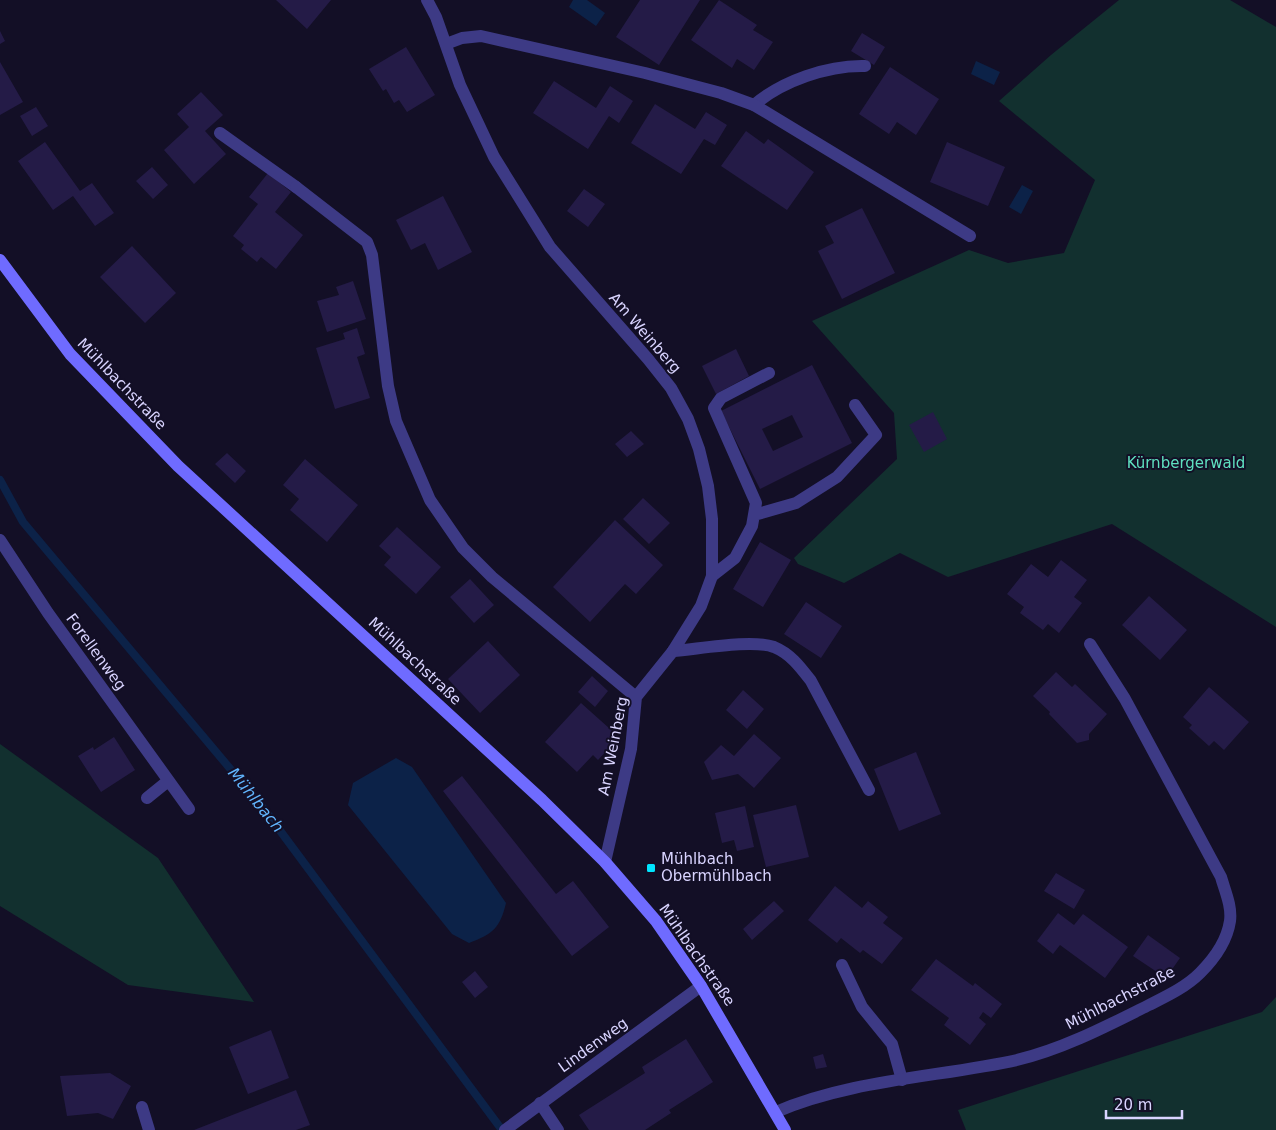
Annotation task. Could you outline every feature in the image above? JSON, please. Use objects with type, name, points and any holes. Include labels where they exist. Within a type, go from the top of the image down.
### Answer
[{"type":"street","name":"Am Weinberg","points":[[427,0],[446,44],[460,84],[494,157],[550,248],[648,359],[671,388],[688,419],[699,449],[708,486],[712,519],[712,576],[701,606],[674,651],[636,697],[631,749],[605,862]]},
{"type":"street","points":[[446,44],[462,38],[481,36],[645,73],[721,93],[754,105],[970,236]]},
{"type":"street","points":[[754,105],[774,91],[798,80],[848,66],[865,66]]},
{"type":"street","points":[[220,133],[296,187],[367,242],[372,255],[388,386],[396,421],[425,491],[444,523],[463,548],[492,578],[636,697]]},
{"type":"street","name":"Mühlbachstraße","points":[[0,260],[70,354],[178,466],[542,800],[605,862],[656,921],[701,986],[785,1130]]},
{"type":"street","points":[[712,576],[735,558],[752,526],[756,503],[714,408],[720,398],[769,373]]},
{"type":"street","points":[[754,515],[796,503],[837,477],[876,435],[855,405]]},
{"type":"street","name":"Forellenweg","points":[[0,540],[48,613],[189,809]]},
{"type":"street","points":[[674,651],[758,644],[774,647],[788,655],[800,666],[811,682],[869,790]]},
{"type":"street","name":"Mühlbachstraße","points":[[776,1112],[812,1098],[1017,1060],[1052,1050],[1120,1020],[1178,990],[1199,974],[1216,955],[1225,939],[1230,921],[1229,901],[1220,877],[1140,725],[1090,644]]},
{"type":"street","points":[[147,798],[168,781]]},
{"type":"street","points":[[842,965],[862,1007],[892,1044],[902,1080]]},
{"type":"street","name":"Lindenweg","points":[[506,1130],[540,1103],[701,986]]},
{"type":"street","points":[[540,1103],[558,1130]]},
{"type":"street","points":[[142,1107],[149,1130]]},
{"type":"green space","name":"Kürnbergerwald","points":[[1119,0],[1230,0],[1276,27],[1276,627],[1112,524],[948,577],[900,553],[844,583],[798,564],[794,558],[897,459],[894,413],[812,321],[969,250],[1008,263],[1064,253],[1095,180],[999,101],[1051,55]]},
{"type":"green space","points":[[0,744],[158,858],[254,1002],[128,985],[0,906]]},
{"type":"green space","points":[[1276,997],[1276,1130],[966,1130],[958,1110],[1262,1012]]},
{"type":"water","points":[[573,0],[587,0],[605,13],[596,26],[569,7]]},
{"type":"water","points":[[976,61],[1000,72],[994,85],[971,74]]},
{"type":"water","points":[[1022,185],[1033,191],[1021,214],[1009,207]]},
{"type":"water","points":[[396,758],[412,767],[506,903],[498,924],[490,933],[477,940],[469,943],[452,934],[348,805],[353,783]]},
{"type":"building","points":[[276,0],[331,0],[307,29]]},
{"type":"building","points":[[640,0],[700,0],[659,65],[616,37]]},
{"type":"building","points":[[719,0],[757,25],[753,30],[773,42],[754,70],[737,59],[732,68],[691,40]]},
{"type":"building","points":[[0,31],[5,41],[0,44]]},
{"type":"building","points":[[862,33],[885,47],[874,65],[851,51]]},
{"type":"building","points":[[406,47],[435,95],[407,112],[399,100],[394,103],[386,89],[383,91],[369,69]]},
{"type":"building","points":[[0,62],[23,102],[0,115]]},
{"type":"building","points":[[890,67],[939,99],[916,135],[897,122],[889,134],[859,114]]},
{"type":"building","points":[[554,81],[596,108],[610,86],[633,101],[619,123],[609,116],[588,149],[533,113]]},
{"type":"building","points":[[201,92],[223,115],[205,131],[226,154],[194,184],[164,150],[189,127],[177,114]]},
{"type":"building","points":[[655,104],[695,129],[706,112],[727,125],[715,145],[704,139],[681,174],[631,143]]},
{"type":"building","points":[[36,107],[48,126],[32,136],[20,116]]},
{"type":"building","points":[[746,131],[764,144],[768,139],[814,172],[787,210],[721,166]]},
{"type":"building","points":[[45,142],[80,191],[92,183],[114,213],[95,226],[73,196],[53,210],[18,161]]},
{"type":"building","points":[[947,142],[1005,167],[988,206],[930,182]]},
{"type":"building","points":[[152,167],[168,185],[153,199],[136,181]]},
{"type":"building","points":[[268,173],[291,192],[275,212],[303,235],[276,269],[261,257],[257,262],[241,249],[244,245],[233,236],[258,204],[249,197]]},
{"type":"building","points":[[584,189],[605,204],[588,227],[567,211]]},
{"type":"building","points":[[443,196],[472,252],[438,270],[425,243],[411,250],[396,220]]},
{"type":"building","points":[[862,208],[895,273],[842,299],[818,251],[834,243],[825,226]]},
{"type":"building","points":[[132,246],[176,293],[145,323],[100,277]]},
{"type":"building","points":[[353,281],[366,319],[327,332],[317,301],[339,295],[336,287]]},
{"type":"building","points":[[357,328],[365,354],[357,357],[370,398],[335,409],[316,348],[345,339],[343,333]]},
{"type":"building","points":[[736,349],[749,376],[716,394],[702,366]]},
{"type":"building","points":[[812,365],[852,443],[760,489],[721,411]],"holes":[[[792,415],[803,437],[773,451],[762,429]]]},
{"type":"building","points":[[933,412],[947,439],[924,452],[909,425]]},
{"type":"building","points":[[631,431],[644,444],[627,457],[615,444]]},
{"type":"building","points":[[227,453],[246,471],[235,483],[215,464]]},
{"type":"building","points":[[305,459],[358,505],[327,542],[290,510],[299,499],[283,485]]},
{"type":"building","points":[[643,498],[670,523],[649,544],[623,519]]},
{"type":"building","points":[[615,520],[663,565],[636,594],[625,584],[590,622],[553,587]]},
{"type":"building","points":[[397,527],[441,567],[416,594],[384,565],[391,557],[379,546]]},
{"type":"building","points":[[760,542],[791,560],[763,607],[733,589]]},
{"type":"building","points":[[1061,560],[1087,580],[1074,597],[1082,603],[1059,633],[1048,624],[1043,630],[1020,613],[1024,607],[1007,594],[1031,564],[1048,577]]},
{"type":"building","points":[[470,579],[494,605],[474,623],[450,597]]},
{"type":"building","points":[[1149,596],[1187,630],[1160,660],[1122,625]]},
{"type":"building","points":[[806,602],[842,626],[821,658],[784,634]]},
{"type":"building","points":[[488,641],[520,675],[480,713],[448,679]]},
{"type":"building","points":[[1056,672],[1072,687],[1075,684],[1107,714],[1089,734],[1089,740],[1077,743],[1033,696]]},
{"type":"building","points":[[592,676],[608,691],[595,707],[578,692]]},
{"type":"building","points":[[1209,687],[1249,722],[1224,750],[1214,741],[1209,746],[1189,728],[1192,725],[1183,717]]},
{"type":"building","points":[[743,690],[764,709],[747,729],[726,710]]},
{"type":"building","points":[[581,703],[619,737],[598,760],[593,755],[577,772],[545,742]]},
{"type":"building","points":[[754,734],[781,758],[754,788],[738,774],[712,780],[704,762],[721,745],[734,756]]},
{"type":"building","points":[[114,737],[135,770],[101,792],[78,756],[93,747],[94,750]]},
{"type":"building","points":[[916,752],[941,814],[899,831],[874,769]]},
{"type":"building","points":[[462,776],[556,894],[573,881],[609,927],[572,956],[443,791]]},
{"type":"building","points":[[796,805],[809,857],[766,867],[753,815]]},
{"type":"building","points":[[745,806],[754,847],[737,851],[734,840],[722,843],[715,813]]},
{"type":"building","points":[[1056,873],[1085,890],[1074,909],[1044,891]]},
{"type":"building","points":[[835,886],[862,908],[868,901],[888,917],[883,923],[903,938],[882,964],[863,950],[860,953],[841,938],[837,943],[808,920]]},
{"type":"building","points":[[774,901],[784,911],[752,940],[743,929]]},
{"type":"building","points":[[1058,913],[1074,925],[1083,914],[1128,947],[1105,978],[1060,945],[1053,954],[1037,941]]},
{"type":"building","points":[[1148,935],[1180,958],[1166,978],[1133,956]]},
{"type":"building","points":[[936,959],[973,986],[975,983],[1002,1004],[991,1018],[983,1012],[979,1018],[986,1024],[970,1045],[944,1025],[949,1018],[911,990]]},
{"type":"building","points":[[475,971],[488,987],[475,998],[462,982]]},
{"type":"building","points":[[271,1030],[289,1078],[248,1094],[229,1047]]},
{"type":"building","points":[[686,1039],[713,1082],[669,1110],[671,1113],[645,1130],[589,1130],[579,1115],[645,1073],[642,1067]]},
{"type":"building","points":[[823,1054],[827,1067],[816,1069],[813,1057]]},
{"type":"building","points":[[110,1073],[131,1086],[113,1119],[98,1113],[67,1116],[60,1076]]},
{"type":"building","points":[[296,1090],[310,1125],[296,1130],[194,1130]]},
{"type":"waterway","name":"Mühlbach","points":[[0,480],[23,522],[264,809],[502,1130]]},
{"type":"place","name":"Mühlbach Obermühlbach","points":[[651,868]]}]
